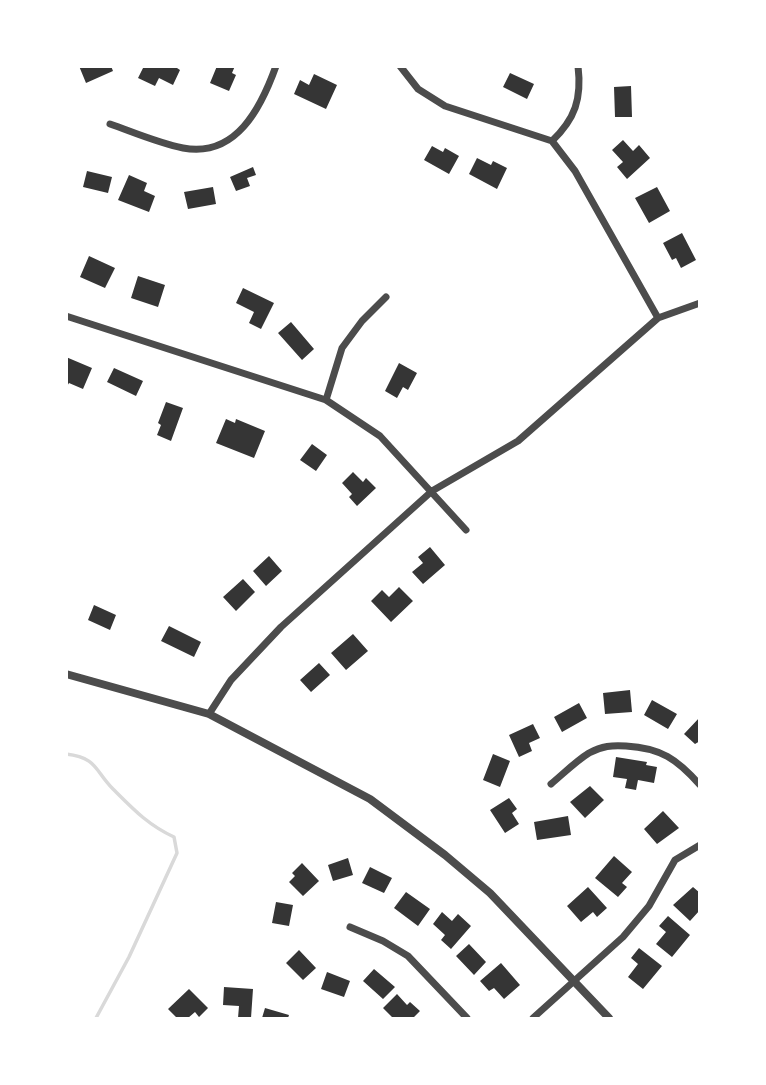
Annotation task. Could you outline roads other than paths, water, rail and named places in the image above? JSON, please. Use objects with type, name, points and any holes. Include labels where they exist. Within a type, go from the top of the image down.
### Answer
[{"type":"street","points":[[110,124],[184,148],[215,148],[234,137],[250,120],[266,94],[276,66]]},
{"type":"street","points":[[400,66],[418,89],[445,106],[552,141],[575,171],[658,318]]},
{"type":"street","points":[[552,141],[568,126],[576,106],[580,86],[578,66]]},
{"type":"street","points":[[326,400],[342,348],[362,321],[386,297]]},
{"type":"street","points":[[209,714],[231,680],[281,626],[432,491],[518,441],[658,318],[699,303]]},
{"type":"street","points":[[66,316],[326,400],[380,436],[466,530]]},
{"type":"street","points":[[66,674],[209,714],[370,799],[445,855],[490,893],[609,1018]]},
{"type":"street","points":[[551,785],[588,754],[609,745],[646,747],[663,753],[683,766],[699,785]]},
{"type":"street","points":[[533,1018],[623,937],[649,906],[675,860],[699,845]]},
{"type":"street","points":[[349,927],[383,941],[408,956],[467,1018]]},
{"type":"waterway","points":[[66,754],[90,762],[134,810],[174,837],[177,853],[129,957],[96,1018]]}]
